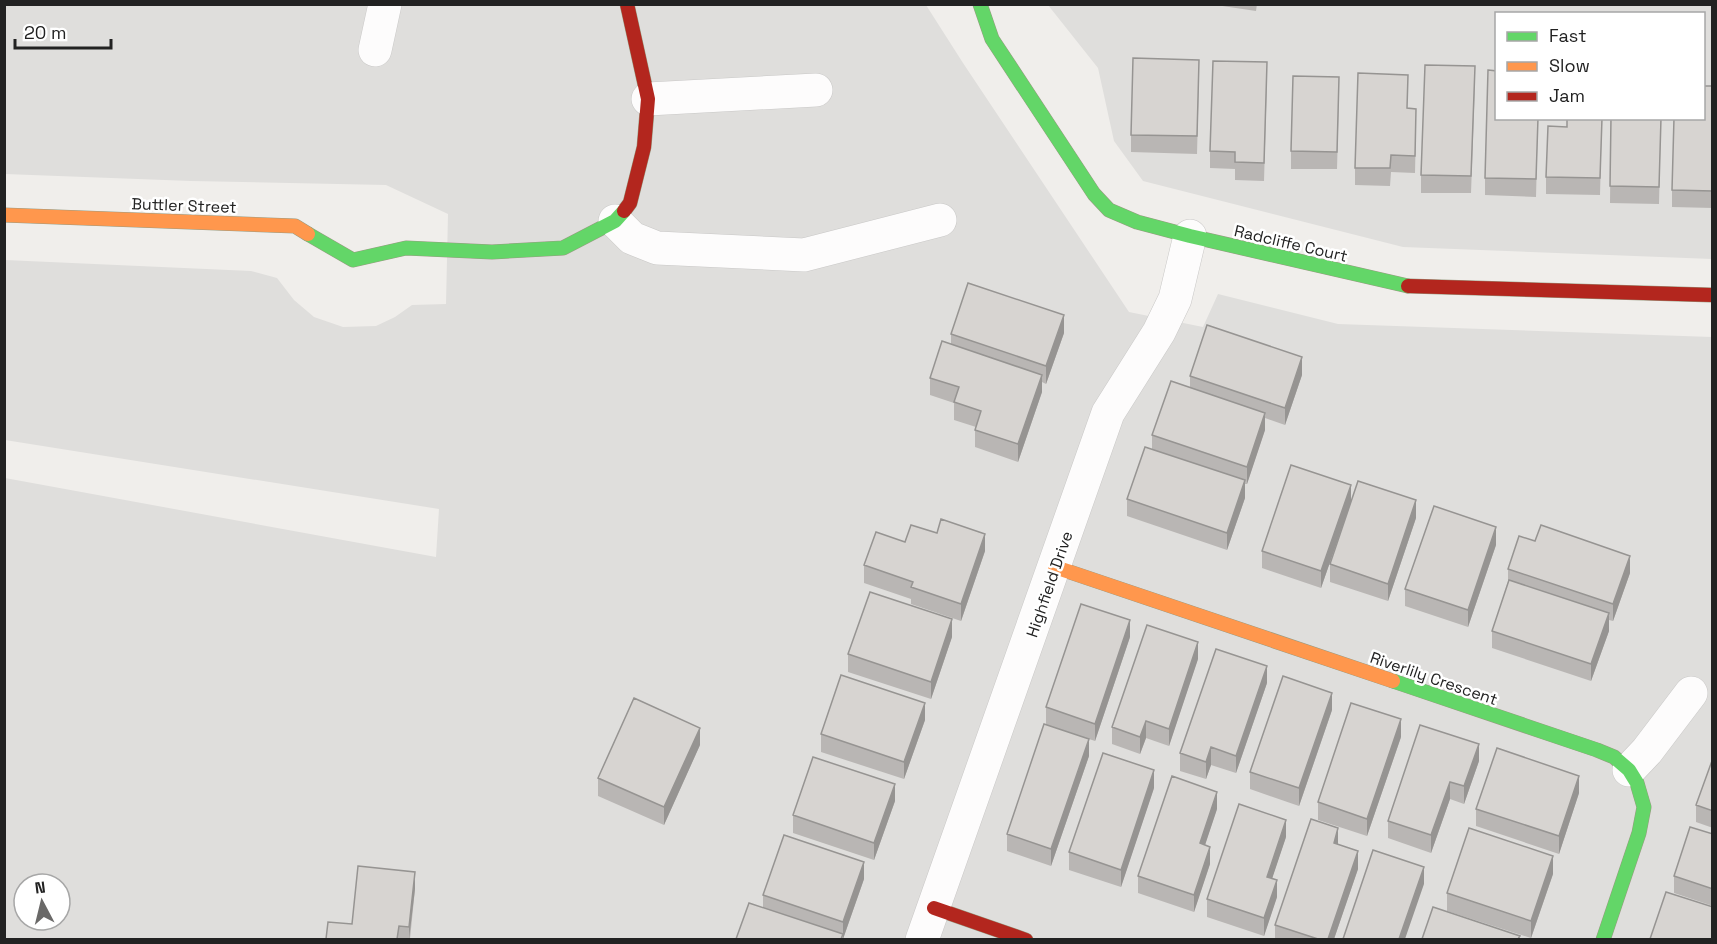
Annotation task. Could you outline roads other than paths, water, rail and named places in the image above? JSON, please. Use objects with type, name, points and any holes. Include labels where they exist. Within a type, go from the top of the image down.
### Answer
[{"type":"street","points":[[375,50],[386,4]]},
{"type":"street","points":[[627,4],[648,99],[644,147],[630,203],[615,221],[632,238],[657,248],[804,255],[940,220]]},
{"type":"street","name":"Radcliffe Court","points":[[980,4],[992,39],[1094,194],[1110,210],[1137,222],[1402,286],[1713,295]]},
{"type":"street","points":[[648,99],[816,90]]},
{"type":"street","name":"Buttler Street","points":[[4,215],[295,226],[353,260],[406,248],[492,252],[563,248],[615,221]]},
{"type":"street","name":"Highfield Drive","points":[[922,939],[1108,413],[1159,332],[1175,299],[1190,236]]},
{"type":"street","name":"Riverlily Crescent","points":[[1055,567],[1597,750],[1614,757],[1629,770]]},
{"type":"street","points":[[1604,939],[1639,833],[1644,807],[1637,783],[1629,770],[1647,751],[1691,693]]},
{"type":"street","points":[[934,908],[1026,939]]}]
